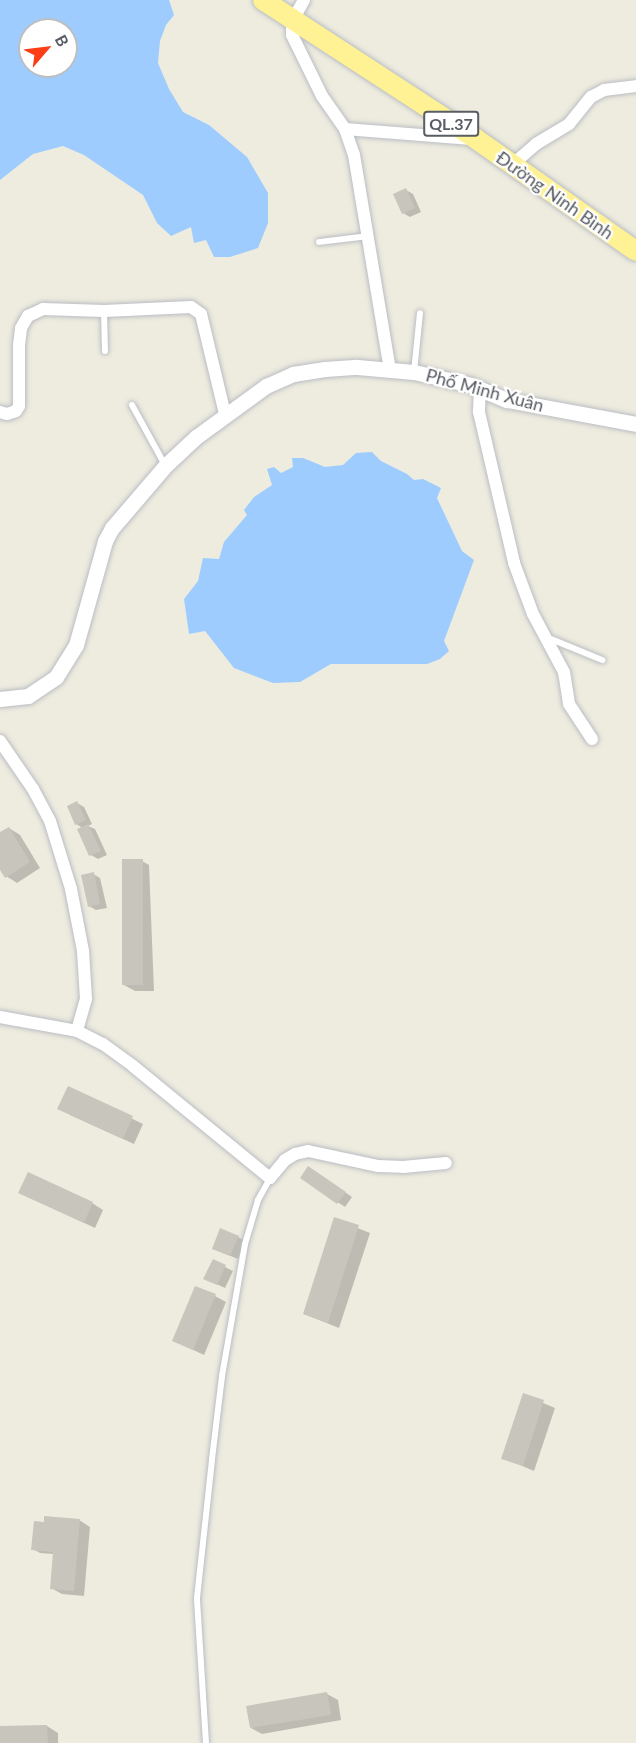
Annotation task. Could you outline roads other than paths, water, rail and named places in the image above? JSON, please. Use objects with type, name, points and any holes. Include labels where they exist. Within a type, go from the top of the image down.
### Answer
[{"type":"highway","name":"Đường Ninh Bình","points":[[263,0],[292,22],[476,139],[636,251]]},
{"type":"street","points":[[303,0],[292,22],[292,35],[322,96],[345,129],[354,155],[390,371]]},
{"type":"street","points":[[512,165],[536,144],[569,124],[591,97],[604,90],[636,86]]},
{"type":"street","points":[[345,129],[476,139]]},
{"type":"street","points":[[0,412],[7,414],[16,411],[19,406],[19,345],[21,328],[28,316],[43,309],[104,311],[191,307],[197,309],[201,314],[225,414]]},
{"type":"street","name":"Phố Minh Xuân","points":[[0,699],[28,696],[56,677],[76,645],[105,542],[121,515],[166,465],[225,414],[266,386],[293,374],[357,367],[414,372],[446,378],[507,400],[636,423]]},
{"type":"street","points":[[480,390],[479,412],[514,563],[533,614],[564,672],[569,704],[592,739]]},
{"type":"street","points":[[0,741],[33,789],[50,821],[71,889],[83,951],[86,999],[77,1031]]},
{"type":"street","points":[[0,1017],[77,1031],[103,1044],[134,1066],[270,1178],[285,1160],[295,1154],[308,1151],[378,1166],[403,1167],[446,1163]]},
{"type":"lane","points":[[319,242],[369,236]]},
{"type":"lane","points":[[104,311],[105,351]]},
{"type":"lane","points":[[414,372],[420,312]]},
{"type":"lane","points":[[132,405],[166,465]]},
{"type":"lane","points":[[546,636],[602,660]]},
{"type":"lane","points":[[206,1743],[197,1598],[212,1459],[222,1376],[246,1244],[258,1200],[270,1178]]},
{"type":"water","points":[[0,0],[169,0],[174,15],[166,25],[160,41],[158,63],[169,89],[183,112],[209,125],[247,157],[268,193],[268,223],[258,248],[230,257],[214,257],[206,240],[194,243],[191,227],[171,236],[157,223],[143,195],[84,155],[63,146],[33,154],[0,180]]},
{"type":"water","points":[[372,452],[381,461],[414,480],[423,479],[441,488],[437,498],[462,551],[474,560],[444,641],[449,651],[440,659],[427,664],[331,664],[300,682],[273,683],[234,668],[205,631],[189,634],[184,599],[198,581],[203,558],[219,559],[224,542],[247,515],[244,510],[254,497],[272,485],[267,469],[274,467],[281,473],[293,467],[292,458],[303,458],[325,467],[343,465],[356,453]]}]
